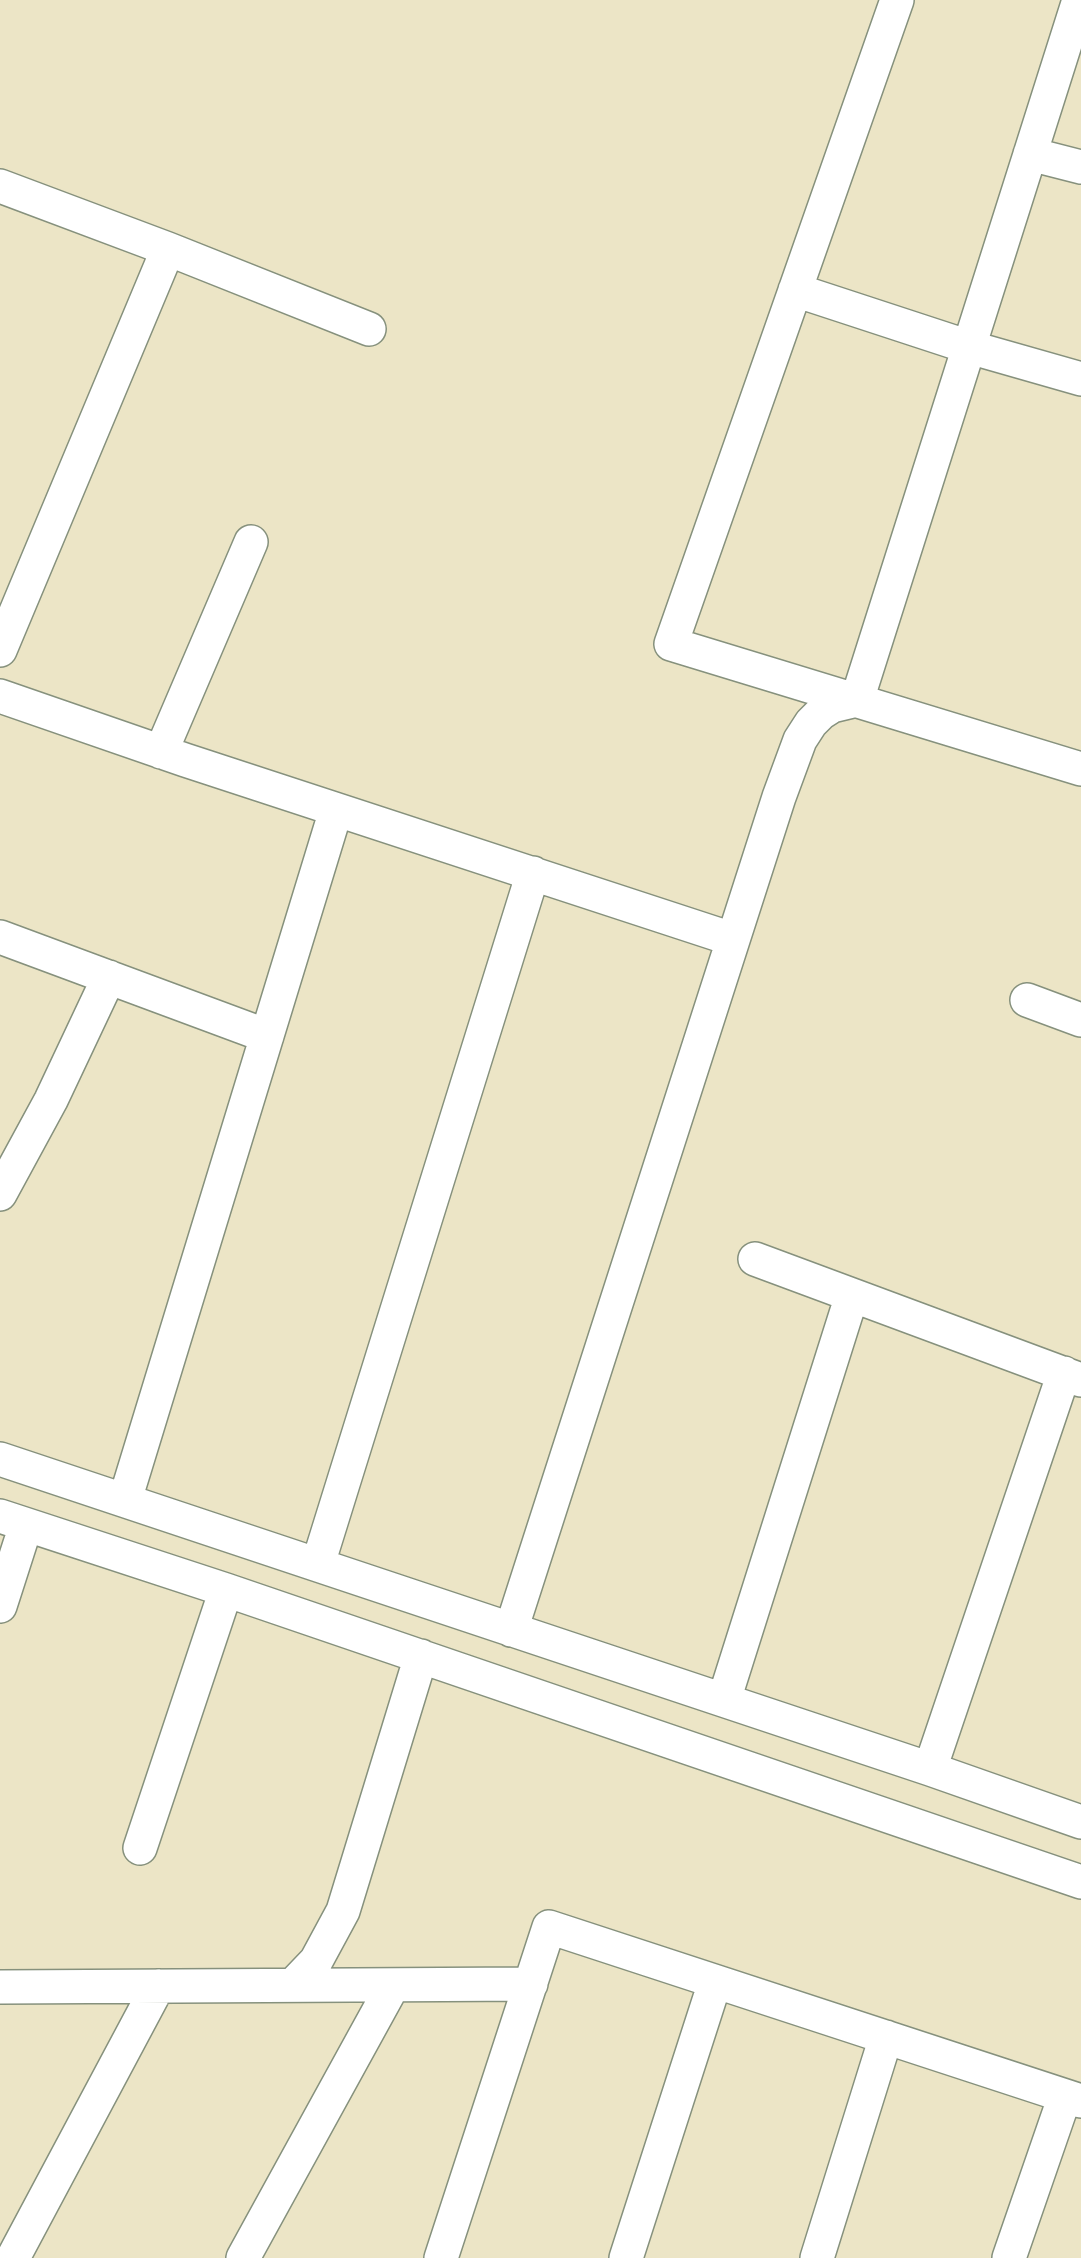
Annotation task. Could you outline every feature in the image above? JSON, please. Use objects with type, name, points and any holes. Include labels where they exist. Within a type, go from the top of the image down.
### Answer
[{"type":"street","points":[[897,0],[671,644],[1081,770]]},
{"type":"street","points":[[857,700],[1079,0]]},
{"type":"street","points":[[1030,153],[1081,167]]},
{"type":"street","points":[[0,186],[168,249],[369,329]]},
{"type":"street","points":[[0,650],[168,249]]},
{"type":"street","points":[[795,290],[969,347],[1081,379]]},
{"type":"street","points":[[161,752],[251,542]]},
{"type":"street","points":[[0,696],[161,752],[732,939]]},
{"type":"street","points":[[511,1630],[732,939],[800,740],[821,713],[832,706],[857,700]]},
{"type":"street","points":[[125,1500],[336,810]]},
{"type":"street","points":[[318,1564],[533,873]]},
{"type":"street","points":[[0,937],[267,1036]]},
{"type":"street","points":[[0,1194],[51,1100],[108,977]]},
{"type":"street","points":[[1027,1000],[1081,1020]]},
{"type":"street","points":[[755,1259],[1072,1376],[930,1769]]},
{"type":"street","points":[[724,1700],[852,1295]]},
{"type":"street","points":[[0,1459],[930,1769],[1081,1822]]},
{"type":"street","points":[[0,1606],[13,1521],[226,1590],[1081,1882]]},
{"type":"street","points":[[140,1848],[226,1590]]},
{"type":"street","points":[[293,1985],[316,1961],[343,1911],[421,1656]]},
{"type":"street","points":[[441,2258],[549,1927],[1073,2098],[1009,2258]]},
{"type":"street","points":[[626,2258],[715,1982]]},
{"type":"street","points":[[0,1987],[531,1984]]},
{"type":"street","points":[[243,2258],[393,1985]]},
{"type":"street","points":[[13,2258],[158,1986]]},
{"type":"street","points":[[817,2258],[886,2037]]}]
